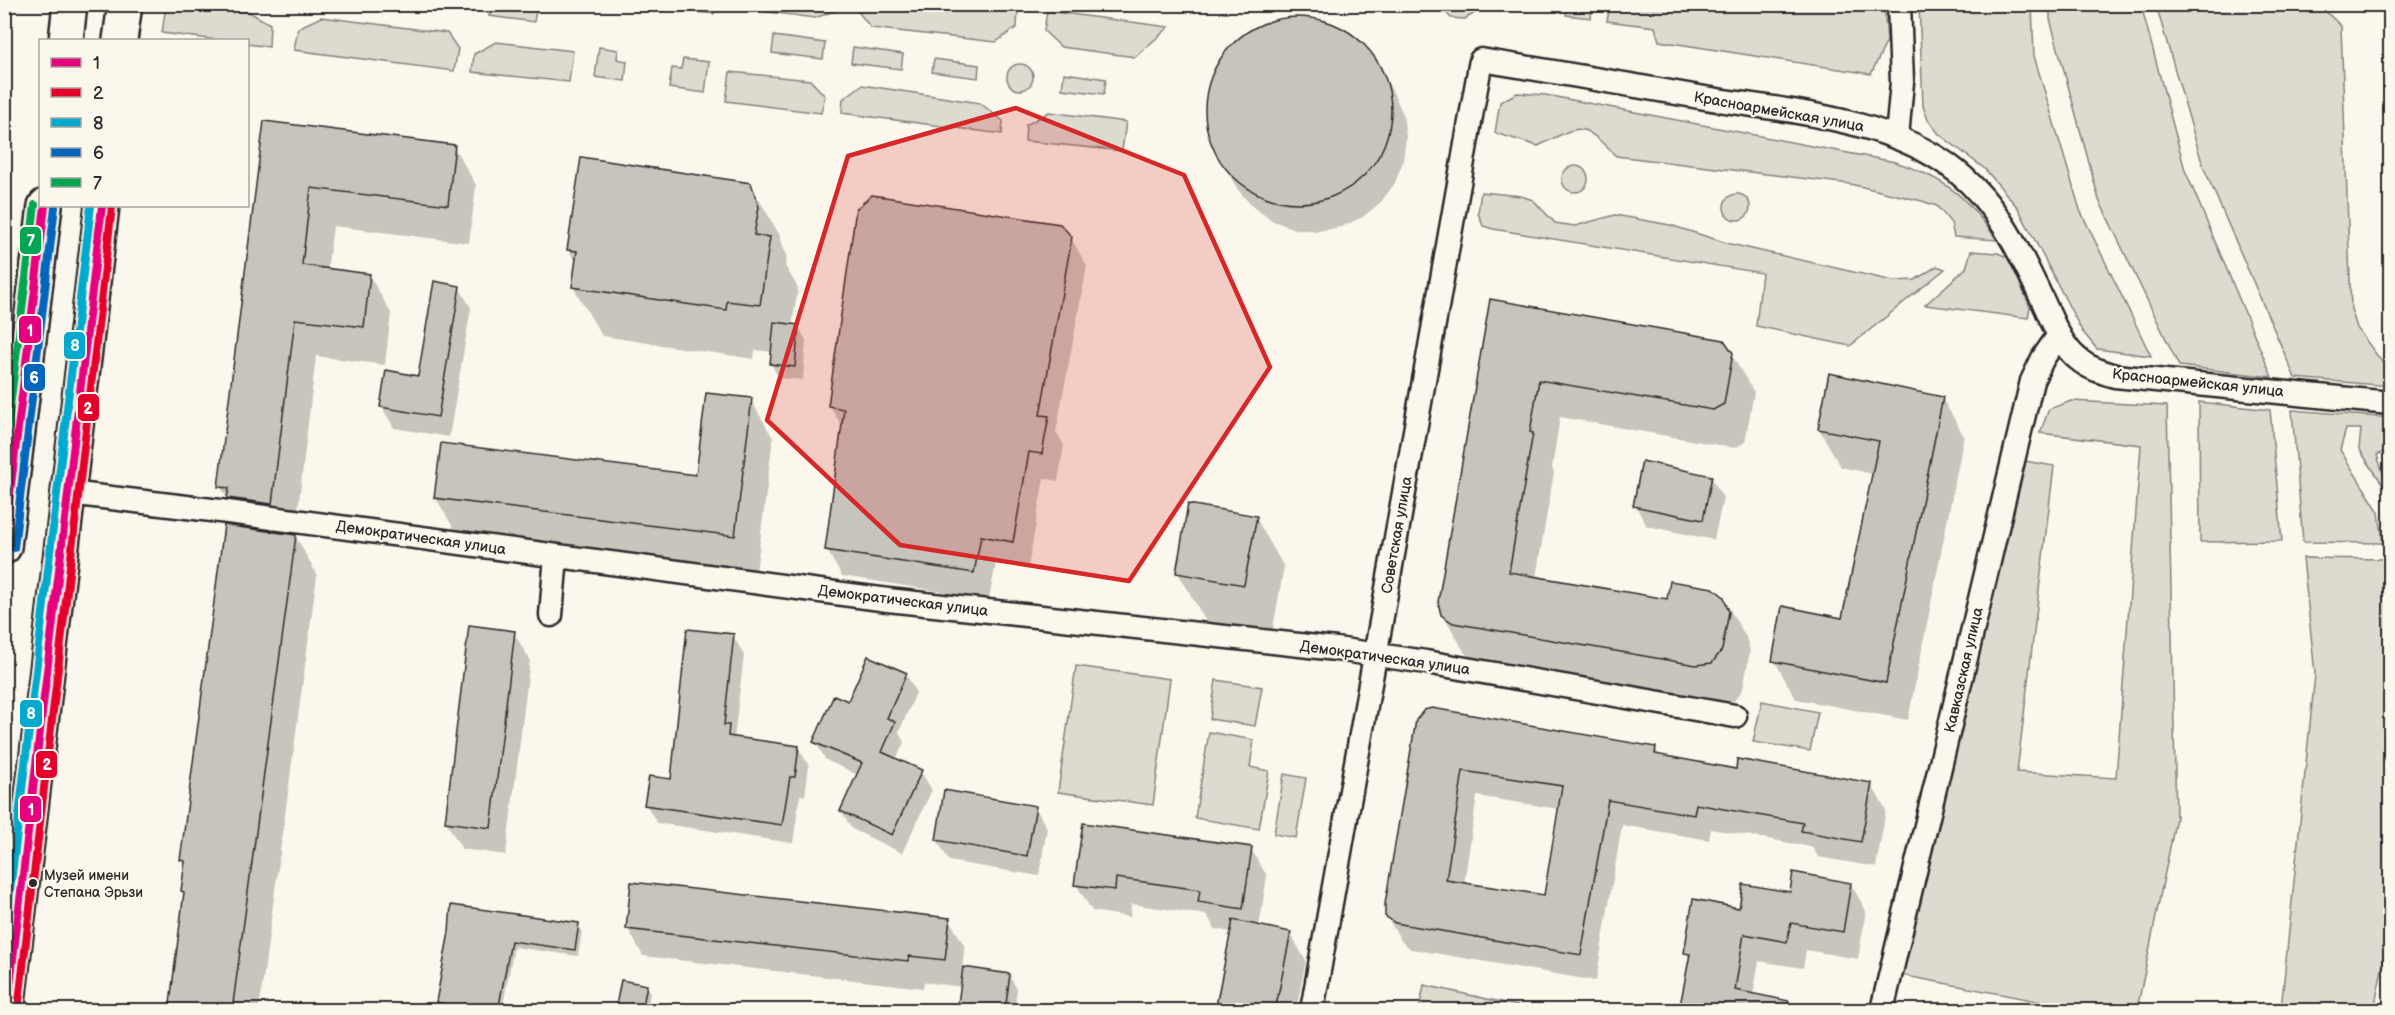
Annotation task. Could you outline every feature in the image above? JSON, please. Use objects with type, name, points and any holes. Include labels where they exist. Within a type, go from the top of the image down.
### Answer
[{"type":"main road","points":[[66,39],[70,4]]},
{"type":"main road","points":[[120,39],[125,4]]},
{"type":"main road","points":[[4,548],[45,207]]},
{"type":"main road","points":[[7,1011],[102,207]]},
{"type":"street","points":[[1897,137],[1902,82],[1899,4]]},
{"type":"street","name":"Красноармейская улица","points":[[1481,60],[1832,120],[1897,137],[1928,152],[1955,170],[1989,204],[2021,253],[2059,335],[2077,359],[2096,370],[2115,376],[2391,403]]},
{"type":"street","name":"Советская улица","points":[[1312,1011],[1481,60]]},
{"type":"street","name":"Кавказская улица","points":[[1882,1011],[2032,381],[2043,358],[2059,335]]},
{"type":"street","name":"Демократическая улица","points":[[69,493],[888,600],[1377,654],[1735,716]]},
{"type":"street","points":[[551,615],[556,556]]},
{"type":"highlighted area","points":[[1016,108],[1184,175],[1270,367],[1129,581],[900,545],[767,420],[848,156]]},
{"type":"shaded area","points":[[458,4],[457,10],[410,5]]},
{"type":"shaded area","points":[[737,4],[837,5],[837,10],[815,18],[737,8]]},
{"type":"shaded area","points":[[978,4],[1018,9],[1017,27],[996,42],[871,28],[856,9],[856,5]]},
{"type":"shaded area","points":[[1445,4],[1476,5],[1475,13],[1465,19],[1451,18],[1444,10]]},
{"type":"shaded area","points":[[166,5],[197,5],[249,12],[270,24],[269,47],[249,44],[249,39],[210,39],[162,33]]},
{"type":"shaded area","points":[[490,5],[537,5],[534,22],[489,16]]},
{"type":"shaded area","points":[[691,5],[715,5],[714,14],[690,11]]},
{"type":"shaded area","points":[[1567,5],[1592,5],[1591,18],[1566,15]]},
{"type":"shaded area","points":[[1610,5],[1884,5],[1887,41],[1871,74],[1659,41],[1655,27],[1607,21]]},
{"type":"shaded area","points":[[1919,5],[2032,5],[2034,56],[2080,210],[2151,356],[2097,349],[2082,331],[2018,208],[1985,169],[1939,134],[1928,120],[1923,106]]},
{"type":"shaded area","points":[[2050,5],[2141,5],[2185,170],[2272,377],[2179,366],[2099,200],[2050,19]]},
{"type":"shaded area","points":[[2156,5],[2319,5],[2341,26],[2351,309],[2357,328],[2390,373],[2390,386],[2295,378],[2203,166]]},
{"type":"shaded area","points":[[2385,5],[2390,5],[2390,170]]},
{"type":"shaded area","points":[[1047,11],[1169,27],[1135,57],[1061,47],[1044,31]]},
{"type":"shaded area","points":[[321,17],[447,33],[458,49],[454,71],[294,50],[298,28]]},
{"type":"shaded area","points":[[774,36],[825,43],[823,59],[772,53]]},
{"type":"shaded area","points":[[496,42],[573,51],[569,82],[472,72],[474,54]]},
{"type":"shaded area","points":[[599,47],[618,50],[617,59],[627,61],[625,81],[595,77]]},
{"type":"shaded area","points":[[853,47],[903,54],[901,69],[851,63]]},
{"type":"shaded area","points":[[683,59],[709,62],[705,93],[669,88],[672,68],[681,69]]},
{"type":"shaded area","points":[[934,59],[979,65],[978,78],[932,72]]},
{"type":"shaded area","points":[[1020,64],[1029,68],[1033,77],[1029,86],[1020,90],[1011,86],[1007,77],[1011,68]]},
{"type":"shaded area","points":[[730,72],[810,80],[825,96],[821,113],[726,101]]},
{"type":"shaded area","points":[[1064,73],[1106,79],[1104,94],[1062,89]]},
{"type":"shaded area","points":[[862,85],[980,103],[1003,121],[1002,134],[842,113],[843,99]]},
{"type":"shaded area","points":[[1517,93],[1546,95],[1895,162],[1929,175],[1954,191],[1965,200],[1997,240],[1954,237],[1951,223],[1937,206],[1850,184],[1616,156],[1595,136],[1580,129],[1564,133],[1538,146],[1495,133],[1500,102]]},
{"type":"shaded area","points":[[1049,112],[1126,122],[1122,151],[1025,141],[1026,125]]},
{"type":"shaded area","points":[[1575,166],[1584,170],[1588,179],[1584,188],[1575,192],[1566,188],[1562,179],[1566,170]]},
{"type":"shaded area","points":[[1481,192],[1521,196],[1533,200],[1555,223],[1575,226],[1615,215],[1670,225],[1730,244],[1893,281],[1915,280],[1937,266],[1945,269],[1850,346],[1756,326],[1762,273],[1493,229],[1483,226],[1478,213]]},
{"type":"shaded area","points":[[1737,194],[1746,198],[1750,207],[1746,216],[1737,220],[1728,216],[1724,207],[1728,198]]},
{"type":"shaded area","points":[[1971,251],[1998,253],[2009,258],[2030,307],[2028,318],[1925,305],[1966,268]]},
{"type":"shaded area","points":[[2071,401],[2167,406],[2176,818],[2137,1010],[2084,1010],[1901,975],[2025,461],[2054,466],[2017,772],[2116,778],[2141,445],[2040,433],[2049,409]]},
{"type":"shaded area","points":[[2199,402],[2270,410],[2282,541],[2200,542]]},
{"type":"shaded area","points":[[2292,410],[2390,418],[2390,449],[2377,455],[2390,495],[2359,449],[2361,429],[2346,429],[2340,450],[2379,512],[2383,543],[2303,542]]},
{"type":"shaded area","points":[[2303,558],[2386,559],[2390,590],[2390,928],[2374,1010],[2281,1010],[2315,674]]},
{"type":"shaded area","points":[[1076,666],[1170,679],[1153,805],[1058,792]]},
{"type":"shaded area","points":[[1216,680],[1262,687],[1255,726],[1210,719]]},
{"type":"shaded area","points":[[1762,701],[1818,712],[1810,751],[1753,742]]},
{"type":"shaded area","points":[[1209,732],[1254,740],[1250,767],[1269,771],[1259,829],[1195,818]]},
{"type":"shaded area","points":[[1284,774],[1306,778],[1296,838],[1274,834]]},
{"type":"shaded area","points":[[1424,985],[1537,1010],[1419,1010]]},
{"type":"building","points":[[1298,17],[1334,24],[1364,44],[1384,74],[1391,110],[1384,146],[1364,176],[1334,196],[1298,203],[1262,196],[1232,176],[1212,146],[1205,110],[1212,74],[1232,44],[1262,24]]},
{"type":"building","points":[[264,121],[455,145],[448,205],[311,188],[302,265],[370,274],[364,327],[295,319],[272,504],[227,498],[229,488],[218,487]]},
{"type":"building","points":[[581,157],[751,183],[759,207],[754,235],[770,237],[760,305],[727,301],[726,310],[572,287],[577,251],[567,250]]},
{"type":"building","points":[[872,195],[1060,224],[1072,237],[1040,415],[1049,416],[1042,454],[1029,452],[1013,542],[981,536],[974,573],[825,550],[844,409],[828,406],[856,209]]},
{"type":"building","points":[[434,281],[460,286],[438,417],[380,407],[386,370],[418,376]]},
{"type":"building","points":[[1490,299],[1724,340],[1733,353],[1724,404],[1713,410],[1539,380],[1530,432],[1533,433],[1509,572],[1667,599],[1670,581],[1713,588],[1724,597],[1729,612],[1722,650],[1712,663],[1696,665],[1453,623],[1441,615],[1438,602]]},
{"type":"building","points":[[774,322],[799,325],[795,367],[770,364]]},
{"type":"building","points":[[1829,373],[1943,397],[1886,683],[1772,661],[1782,606],[1842,618],[1879,441],[1818,429]]},
{"type":"building","points":[[706,393],[752,398],[735,536],[434,498],[441,443],[696,475]]},
{"type":"building","points":[[1642,461],[1712,476],[1703,520],[1633,506]]},
{"type":"building","points":[[1188,504],[1257,516],[1244,585],[1176,573]]},
{"type":"building","points":[[224,525],[296,535],[232,1011],[169,1011],[184,892],[181,891],[185,861],[180,860]]},
{"type":"building","points":[[469,625],[515,631],[491,828],[445,822]]},
{"type":"building","points":[[687,629],[734,634],[724,725],[729,725],[728,736],[799,746],[795,777],[790,777],[782,825],[644,805],[649,776],[671,779]]},
{"type":"building","points":[[868,656],[907,673],[887,718],[895,722],[882,752],[922,770],[892,835],[840,811],[862,763],[813,742],[834,695],[848,701]]},
{"type":"building","points":[[1432,708],[1656,747],[1655,754],[1736,769],[1737,759],[1872,783],[1861,842],[1801,831],[1803,823],[1696,804],[1694,815],[1608,800],[1581,955],[1395,923],[1385,916],[1385,904],[1416,720],[1424,710]],"holes":[[[1463,771],[1562,786],[1544,895],[1446,880]]]},
{"type":"building","points":[[944,790],[1036,806],[1027,856],[936,840]]},
{"type":"building","points":[[1083,823],[1252,847],[1243,909],[1198,902],[1200,890],[1116,878],[1115,890],[1074,885]]},
{"type":"building","points":[[1793,872],[1851,883],[1843,932],[1791,923],[1787,942],[1744,934],[1735,990],[1789,1001],[1788,1011],[1679,1011],[1690,954],[1684,953],[1693,899],[1739,908],[1743,884],[1790,892]]},
{"type":"building","points":[[631,882],[950,918],[945,960],[909,956],[908,961],[626,929]]},
{"type":"building","points":[[451,905],[579,923],[575,950],[511,941],[498,1011],[479,1011],[436,1002],[449,932]]},
{"type":"building","points":[[1233,920],[1291,932],[1275,1011],[1215,1011]]},
{"type":"building","points":[[963,967],[1010,974],[1005,1011],[957,1011]]},
{"type":"building","points":[[621,980],[647,985],[642,1011],[615,1011]]},
{"type":"transit line","name":"7","points":[[4,455],[35,205]]},
{"type":"transit line","name":"1","points":[[4,543],[45,207]]},
{"type":"transit line","name":"6","points":[[14,548],[55,207]]},
{"type":"transit line","name":"8","points":[[4,942],[91,207]]},
{"type":"transit line","name":"1","points":[[7,1010],[102,207]]},
{"type":"transit line","name":"2","points":[[18,1010],[112,207]]},
{"type":"place","name":"Музей имени Степана Эрьзи","points":[[33,883]]}]
